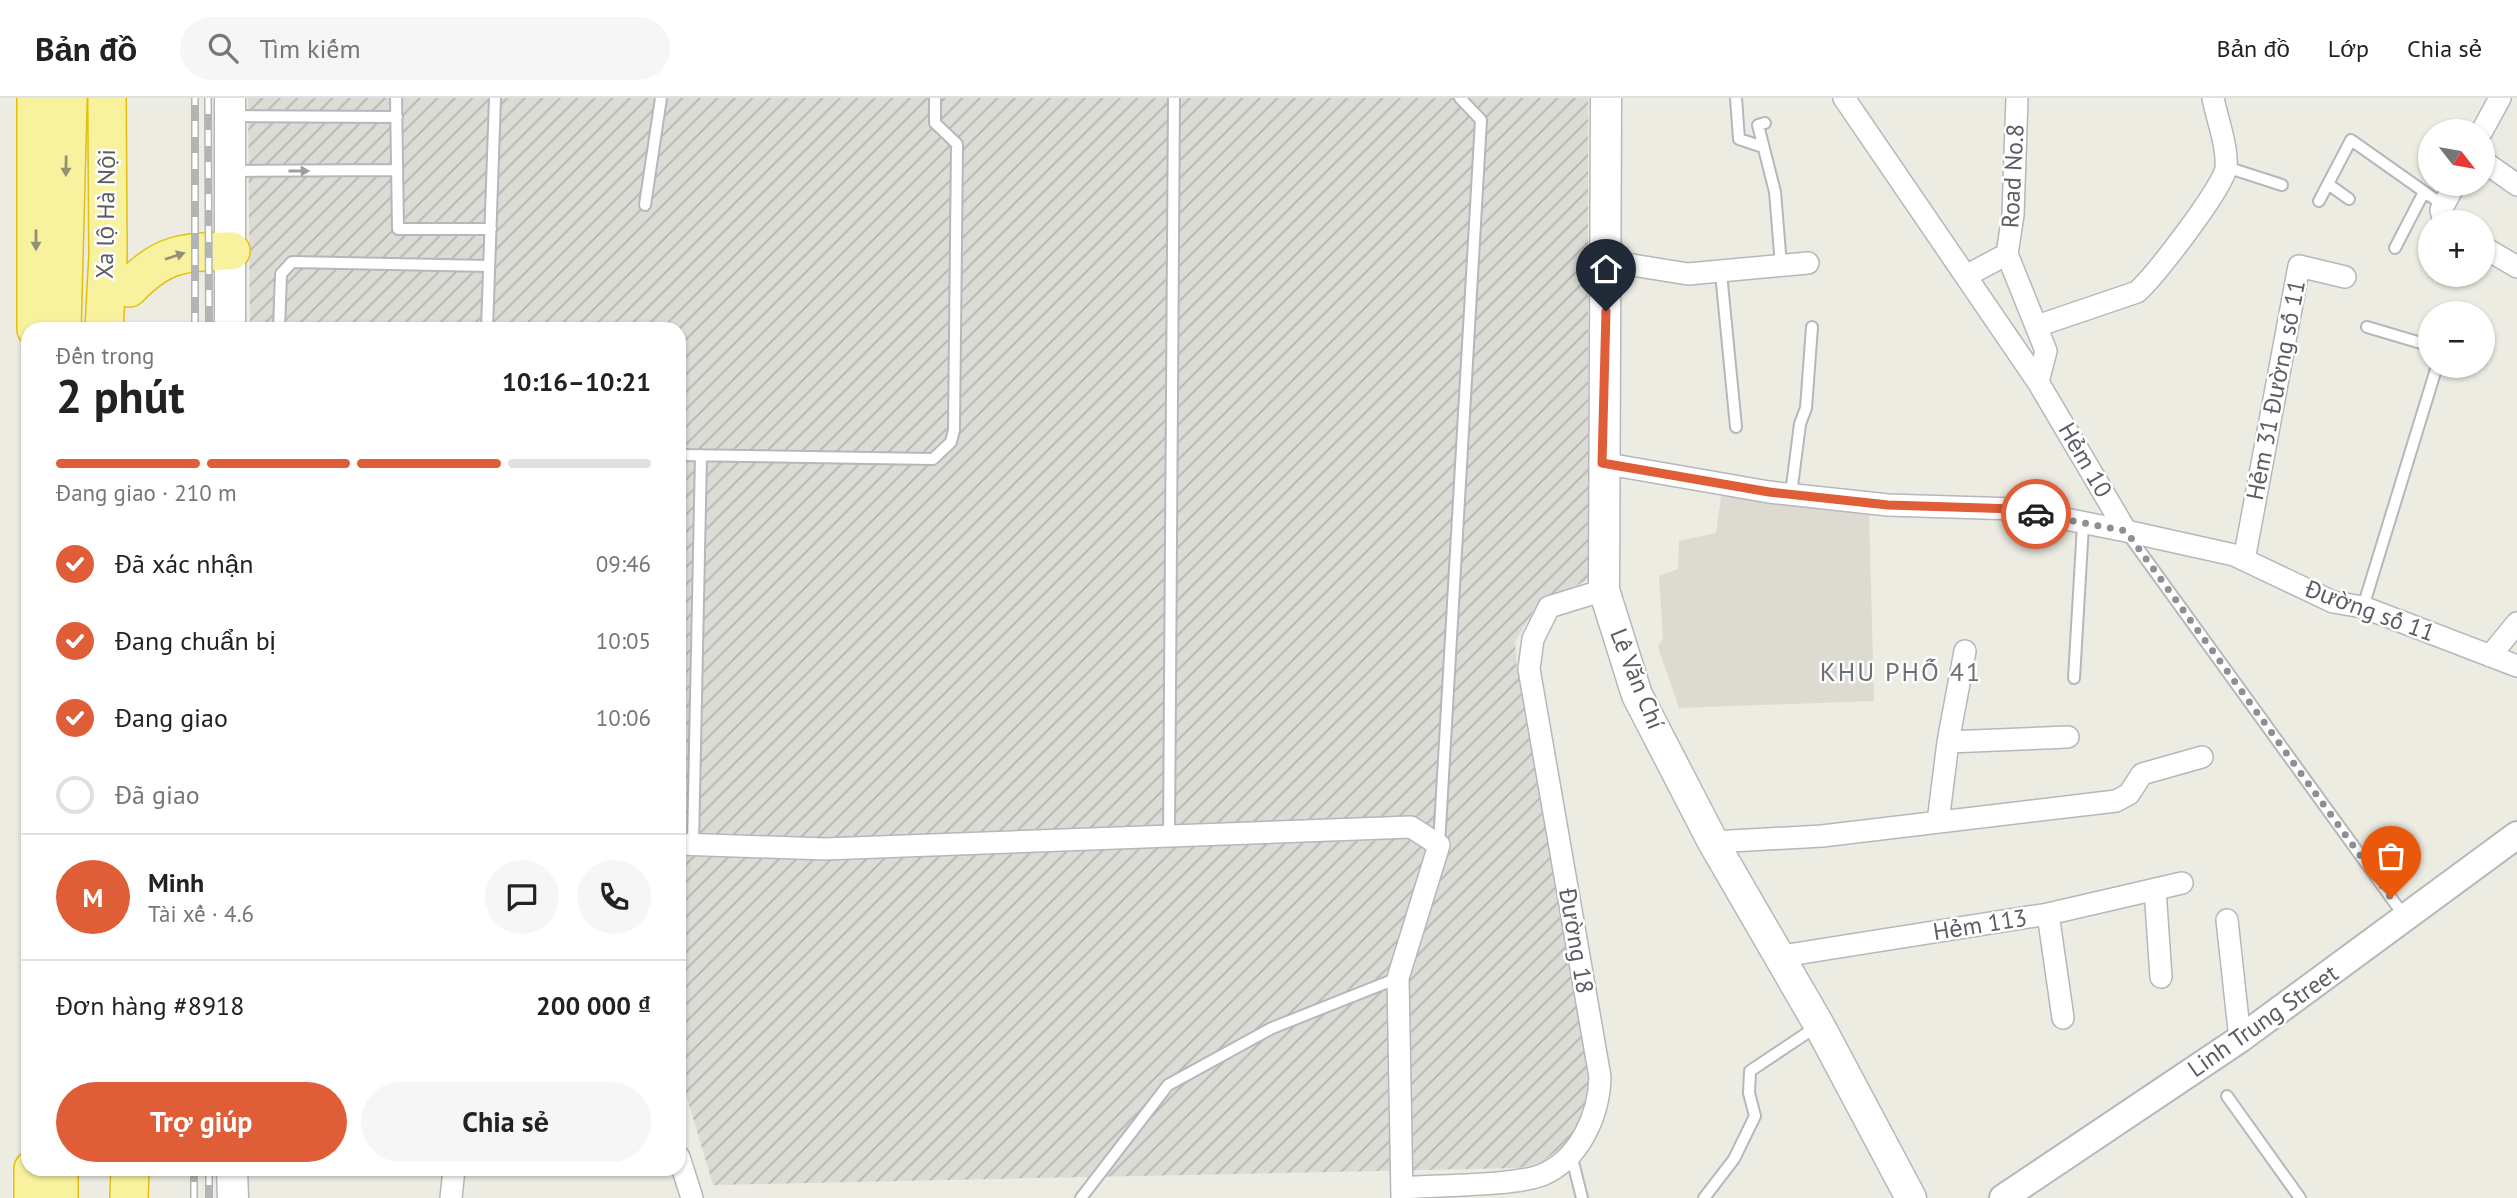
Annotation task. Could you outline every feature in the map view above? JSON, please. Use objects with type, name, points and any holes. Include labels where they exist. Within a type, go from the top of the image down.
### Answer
[{"type":"highway","points":[[36,98],[36,322]]},
{"type":"highway","name":"Xa lộ Hà Nội","points":[[62,322],[68,98]]},
{"type":"highway","name":"Xa lộ Hà Nội","points":[[104,322],[108,256],[107,98]]},
{"type":"highway","name":"Xa lộ Hà Nội","points":[[128,98],[130,322]]},
{"type":"highway","points":[[130,288],[149,267],[170,256],[190,251],[231,251]]},
{"type":"highway","points":[[33,1176],[33,1198]]},
{"type":"highway","points":[[59,1176],[59,1198]]},
{"type":"highway","points":[[111,1176],[111,1198]]},
{"type":"highway","points":[[129,1198],[130,1176]]},
{"type":"main road","name":"Lê Văn Chí","points":[[1606,98],[1607,261],[1602,463],[1604,590],[1637,695],[1713,842],[1776,957],[1819,1025],[1911,1198]]},
{"type":"main road","points":[[230,107],[230,322]]},
{"type":"main road","points":[[232,1176],[233,1198]]},
{"type":"street","name":"Hẻm 10","points":[[1844,98],[2038,382],[2126,531]]},
{"type":"street","name":"Road No.8","points":[[2007,254],[2013,215],[2017,98]]},
{"type":"street","points":[[2037,326],[2137,292],[2187,230],[2220,182],[2226,167],[2213,98]]},
{"type":"street","points":[[2489,119],[2500,98]]},
{"type":"street","points":[[2496,170],[2517,185]]},
{"type":"street","points":[[1966,276],[2007,254],[2046,351],[2038,382]]},
{"type":"street","points":[[2495,254],[2517,267]]},
{"type":"street","points":[[1607,261],[1688,274],[1808,263]]},
{"type":"street","name":"Hẻm 31 Đường số 11","points":[[2244,560],[2299,266],[2345,277]]},
{"type":"street","name":"Đường số 11","points":[[1602,463],[1791,494],[1888,505],[2015,509],[2083,525],[2126,531],[2244,560],[2333,602],[2363,607],[2517,666]]},
{"type":"street","name":"Đường 18","points":[[1402,1193],[1541,1175],[1571,1154],[1595,1114],[1600,1077],[1528,669],[1533,639],[1549,607],[1604,590]]},
{"type":"street","points":[[2490,656],[2517,623]]},
{"type":"street","points":[[1938,822],[1948,742],[1965,651]]},
{"type":"street","points":[[1948,742],[2068,737]]},
{"type":"street","points":[[1713,842],[1822,836],[2116,801],[2129,794],[2141,774],[2202,757]]},
{"type":"street","points":[[686,844],[825,849],[1411,827],[1439,845],[1398,978],[1402,1193]]},
{"type":"street","name":"Linh Trung Street","points":[[2003,1198],[2240,1039],[2517,835]]},
{"type":"street","name":"Hẻm 113","points":[[1776,957],[2048,914],[2182,883]]},
{"type":"street","points":[[2155,889],[2161,977]]},
{"type":"street","points":[[2048,914],[2063,1018]]},
{"type":"street","points":[[2227,920],[2240,1039]]},
{"type":"street","points":[[451,1198],[453,1176]]},
{"type":"street","points":[[685,1176],[692,1198]]},
{"type":"lane","points":[[396,98],[398,229],[491,229]]},
{"type":"lane","points":[[487,322],[495,98]]},
{"type":"lane","points":[[645,205],[662,98]]},
{"type":"lane","points":[[686,454],[933,459],[951,442],[954,430],[957,144],[935,123],[935,98]]},
{"type":"lane","points":[[1169,836],[1174,98]]},
{"type":"lane","points":[[1439,845],[1481,120],[1460,98]]},
{"type":"lane","points":[[1735,98],[1739,139],[1763,147]]},
{"type":"lane","points":[[230,107],[397,117]]},
{"type":"lane","points":[[1765,123],[1758,125],[1775,192],[1781,265]]},
{"type":"lane","points":[[2319,201],[2351,140],[2418,188]]},
{"type":"lane","points":[[2226,167],[2282,185]]},
{"type":"lane","points":[[230,171],[397,170]]},
{"type":"lane","points":[[2328,184],[2349,199]]},
{"type":"lane","points":[[2395,248],[2422,196]]},
{"type":"lane","points":[[2427,196],[2440,210]]},
{"type":"lane","points":[[279,322],[281,274],[292,262],[489,266]]},
{"type":"lane","points":[[1721,273],[1736,427]]},
{"type":"lane","points":[[1791,494],[1800,424],[1806,408],[1812,327]]},
{"type":"lane","points":[[2367,327],[2418,342]]},
{"type":"lane","points":[[2363,607],[2433,378]]},
{"type":"lane","points":[[686,844],[701,455]]},
{"type":"lane","points":[[2074,678],[2083,525]]},
{"type":"lane","name":"Hẻm 10","points":[[2126,531],[2406,919]]},
{"type":"lane","points":[[1081,1198],[1168,1085],[1272,1028],[1398,978]]},
{"type":"lane","points":[[1704,1198],[1734,1159],[1755,1116],[1749,1093],[1750,1071],[1819,1025]]},
{"type":"lane","points":[[2227,1096],[2300,1198]]},
{"type":"lane","points":[[1571,1154],[1582,1198]]},
{"type":"shaded area","points":[[248,98],[1588,98],[1588,580],[1548,599],[1534,610],[1515,642],[1517,669],[1596,1088],[1578,1126],[1563,1146],[1538,1165],[1518,1168],[713,1185],[686,1094],[686,322],[250,322]]},
{"type":"shaded area","points":[[1722,489],[1869,510],[1874,701],[1679,708],[1658,647],[1663,637],[1659,576],[1678,569],[1679,541],[1716,533]]},
{"type":"railway","points":[[195,98],[195,322]]},
{"type":"railway","points":[[208,98],[209,322]]},
{"type":"railway","points":[[194,1176],[194,1198]]},
{"type":"railway","points":[[209,1176],[209,1198]]},
{"type":"way so far","points":[[2036,514],[2126,531],[2391,898]]},
{"type":"district","name":"KHU PHỐ 41","points":[[1901,672]]},
{"type":"route","points":[[1606,311],[1602,463],[1769,492],[1888,505],[2015,509],[2036,514]]}]
